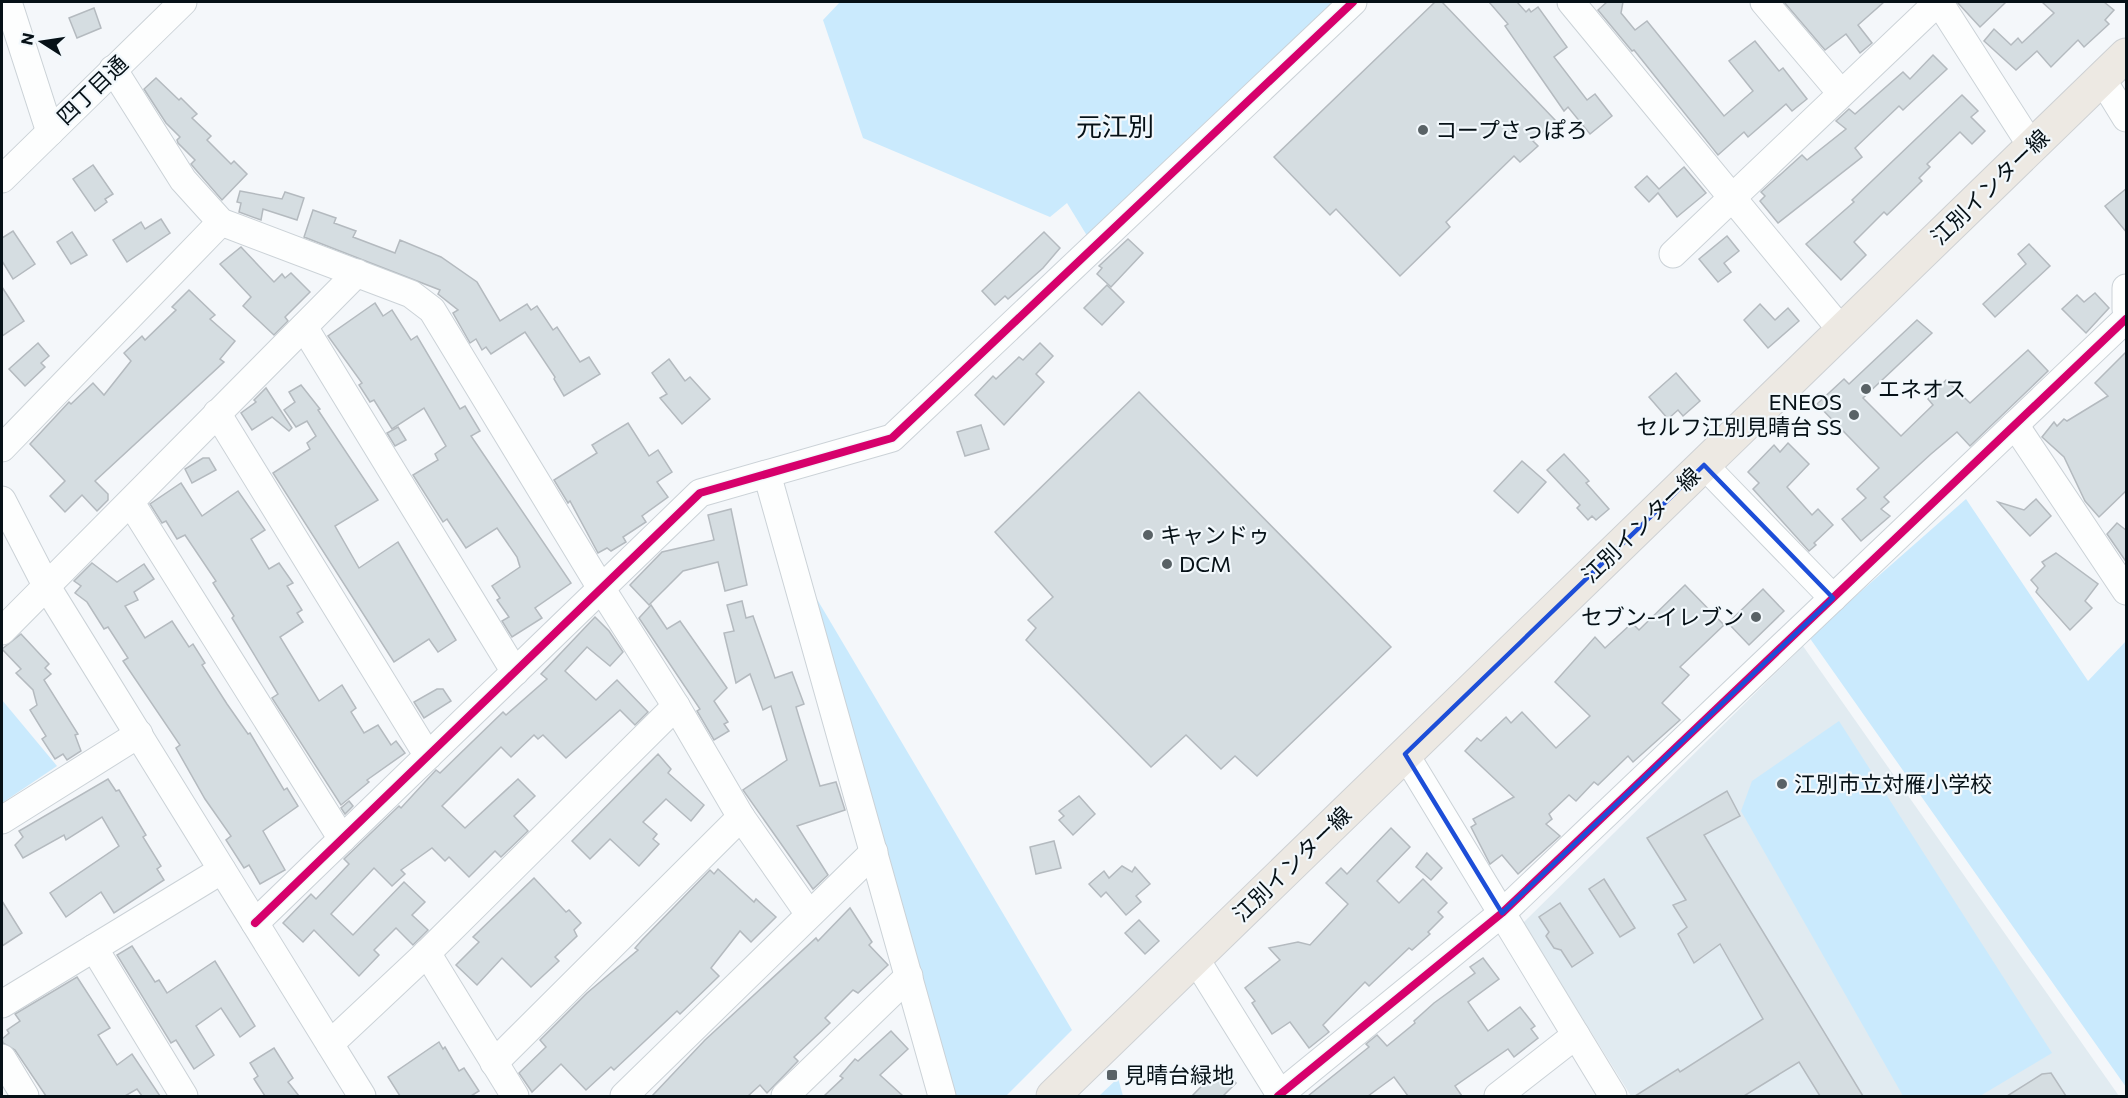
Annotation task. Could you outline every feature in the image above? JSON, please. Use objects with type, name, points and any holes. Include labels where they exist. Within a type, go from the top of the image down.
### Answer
[{"type":"main road","name":"江別インター線","points":[[1053,1096],[2127,55]]},
{"type":"street","points":[[8,2],[50,132]]},
{"type":"street","name":"四丁目通","points":[[2,179],[183,2]]},
{"type":"street","points":[[255,923],[700,493],[892,438],[1353,2]]},
{"type":"street","points":[[1571,2],[1842,331]]},
{"type":"street","points":[[1764,2],[1841,93]]},
{"type":"street","points":[[1674,254],[1939,2],[2032,147]]},
{"type":"street","points":[[113,69],[183,180],[221,222],[411,294],[432,310],[601,588],[676,706],[741,817],[809,914]]},
{"type":"street","points":[[2102,79],[2127,118]]},
{"type":"street","points":[[2,448],[221,222]]},
{"type":"street","points":[[2,631],[357,273]]},
{"type":"street","points":[[2127,288],[2127,309]]},
{"type":"street","points":[[1195,958],[1280,1096],[1502,913],[2127,319]]},
{"type":"street","points":[[304,327],[515,672]]},
{"type":"street","points":[[216,413],[428,756]]},
{"type":"street","points":[[2014,425],[2127,591]]},
{"type":"street","points":[[1704,465],[1833,598]]},
{"type":"street","points":[[767,474],[942,1096]]},
{"type":"street","points":[[2,500],[47,587],[362,1096]]},
{"type":"street","points":[[131,503],[342,839]]},
{"type":"street","points":[[330,1044],[427,953],[676,706]]},
{"type":"street","points":[[2,820],[139,734]]},
{"type":"street","points":[[1406,754],[1613,1096]]},
{"type":"street","points":[[494,1063],[741,817]]},
{"type":"street","points":[[624,1096],[874,852]]},
{"type":"street","points":[[2,1004],[222,870]]},
{"type":"street","points":[[94,948],[184,1096]]},
{"type":"street","points":[[427,953],[514,1096]]},
{"type":"street","points":[[785,1096],[909,976]]},
{"type":"street","points":[[1498,1096],[1576,1035]]},
{"type":"street","points":[[2,1058],[25,1096]]},
{"type":"highlighted area","points":[[1704,465],[1833,598],[1502,913],[1405,754]]},
{"type":"shaded area","points":[[840,2],[1338,2],[1089,239],[1067,203],[1050,217],[863,138],[823,20]]},
{"type":"shaded area","points":[[1966,499],[2088,681],[2126,641],[2126,1087],[1809,637]]},
{"type":"shaded area","points":[[811,589],[1072,1030],[1006,1096],[949,1096]]},
{"type":"shaded area","name":"江別市立対雁小学校","points":[[1803,646],[2119,1096],[1631,1096],[1523,923]]},
{"type":"shaded area","points":[[2,700],[57,766],[2,803]]},
{"type":"shaded area","points":[[1839,721],[2052,1053],[1980,1096],[1903,1096],[1741,811],[1752,781]]},
{"type":"shaded area","points":[[1118,1078],[1123,1096],[1099,1096]]},
{"type":"building","name":"コープさっぽろ","points":[[1435,2],[1442,2],[1555,120],[1533,141],[1538,146],[1520,162],[1514,156],[1446,222],[1450,227],[1400,276],[1336,209],[1330,215],[1274,157]]},
{"type":"building","points":[[1489,2],[1517,2],[1526,12],[1529,9],[1531,12],[1538,7],[1567,47],[1554,57],[1587,100],[1595,94],[1612,116],[1590,134],[1568,107],[1564,111],[1505,26],[1508,24]]},
{"type":"building","points":[[1607,2],[1623,2],[1621,13],[1635,30],[1647,21],[1724,116],[1753,91],[1729,61],[1755,41],[1779,71],[1783,68],[1807,99],[1792,111],[1786,104],[1748,137],[1744,132],[1718,155],[1634,50],[1632,51],[1598,10]]},
{"type":"building","points":[[1784,2],[1884,2],[1858,25],[1872,43],[1860,53],[1846,34],[1825,50]]},
{"type":"building","points":[[1957,2],[2006,2],[1980,27]]},
{"type":"building","points":[[2042,2],[2104,2],[2114,10],[2105,20],[2109,24],[2084,47],[2078,40],[2051,67],[2037,51],[2016,70],[1984,41],[1994,29],[2011,45],[2018,38],[2022,43],[2054,13]]},
{"type":"building","points":[[94,8],[101,28],[77,38],[69,18]]},
{"type":"building","points":[[1933,55],[1947,69],[1903,110],[1899,106],[1855,148],[1862,157],[1778,223],[1760,201],[1765,196],[1761,192],[1802,155],[1807,160],[1846,129],[1836,121],[1849,109],[1855,114],[1903,72],[1910,79]]},
{"type":"building","points":[[156,78],[197,114],[192,118],[211,136],[207,140],[231,164],[234,161],[247,174],[222,200],[191,164],[195,160],[178,143],[177,140],[180,137],[166,123],[144,89]]},
{"type":"building","points":[[1962,95],[1978,111],[1971,117],[1985,131],[1972,144],[1960,132],[1927,164],[1930,167],[1919,178],[1922,181],[1887,215],[1884,212],[1854,242],[1866,255],[1841,280],[1806,244],[1854,202],[1852,200]]},
{"type":"building","points":[[93,165],[113,194],[105,199],[107,202],[95,211],[73,179]]},
{"type":"building","points":[[1684,167],[1706,193],[1677,217],[1658,193],[1649,202],[1635,187],[1647,176],[1659,189]]},
{"type":"building","points":[[2127,188],[2127,233],[2105,206]]},
{"type":"building","points":[[240,191],[282,199],[285,192],[304,198],[297,220],[263,209],[261,220],[239,212],[241,203],[237,202]]},
{"type":"building","points":[[313,210],[336,218],[334,223],[356,231],[353,237],[395,253],[400,240],[441,257],[477,282],[500,321],[527,304],[531,310],[537,306],[553,330],[557,327],[580,362],[589,357],[600,374],[564,396],[555,377],[525,332],[491,354],[486,347],[482,350],[476,339],[470,343],[453,313],[458,310],[438,294],[440,290],[304,237]]},
{"type":"building","points":[[161,219],[170,233],[127,262],[113,240],[141,222],[145,229]]},
{"type":"building","points":[[13,231],[35,264],[13,279],[2,261],[2,238]]},
{"type":"building","points":[[72,232],[87,255],[71,264],[57,242]]},
{"type":"building","points":[[1044,232],[1060,248],[1043,268],[1008,299],[1005,296],[995,305],[982,291]]},
{"type":"building","points":[[1727,236],[1739,251],[1724,263],[1731,272],[1718,282],[1699,259]]},
{"type":"building","points":[[1128,239],[1143,253],[1111,287],[1097,274],[1102,268],[1099,266]]},
{"type":"building","points":[[2029,244],[2050,266],[1995,317],[1983,304],[2026,264],[2018,254]]},
{"type":"building","points":[[241,247],[274,282],[282,274],[285,278],[291,273],[310,292],[285,317],[288,321],[274,335],[243,306],[251,297],[220,264]]},
{"type":"building","points":[[1107,285],[1124,302],[1102,325],[1084,308]]},
{"type":"building","points":[[2,287],[24,321],[2,336]]},
{"type":"building","points":[[189,290],[215,315],[210,319],[235,341],[220,359],[224,362],[95,481],[108,494],[108,500],[97,511],[82,495],[65,512],[50,496],[65,481],[30,444],[69,402],[71,404],[93,383],[104,395],[131,361],[124,353],[142,336],[145,340],[176,310],[172,307]]},
{"type":"building","points":[[2095,293],[2109,308],[2086,333],[2062,309],[2077,295],[2084,302]]},
{"type":"building","points":[[375,303],[383,316],[392,310],[411,340],[417,336],[460,409],[465,406],[480,431],[471,436],[571,583],[535,608],[542,618],[512,637],[502,621],[509,617],[497,600],[500,598],[492,586],[520,567],[517,557],[497,528],[466,548],[447,519],[443,522],[413,475],[438,460],[435,454],[446,446],[424,408],[392,429],[374,400],[370,402],[359,385],[362,383],[328,336]]},
{"type":"building","points":[[1760,304],[1775,320],[1788,308],[1799,321],[1768,348],[1744,320]]},
{"type":"building","points":[[1917,320],[1932,333],[1863,398],[1901,436],[1933,405],[1928,399],[1946,380],[1970,403],[2028,350],[2048,371],[1970,446],[1957,432],[1931,454],[1884,497],[1889,502],[1881,509],[1890,516],[1861,541],[1842,519],[1866,498],[1857,489],[1879,468],[1817,404],[1844,379],[1849,384]]},
{"type":"building","points":[[38,343],[49,356],[41,363],[45,367],[25,386],[9,369]]},
{"type":"building","points":[[1040,343],[1053,356],[1036,374],[1044,382],[1004,425],[975,395],[993,376],[996,379],[1019,357],[1023,360]]},
{"type":"building","points":[[2127,351],[2127,490],[2099,517],[2085,501],[2064,457],[2042,437],[2054,422],[2057,426],[2064,419],[2067,421],[2108,396],[2095,383]]},
{"type":"building","points":[[669,359],[685,381],[690,377],[710,399],[682,424],[660,398],[667,394],[652,373]]},
{"type":"building","points":[[1676,373],[1700,401],[1683,416],[1678,410],[1668,419],[1649,397]]},
{"type":"building","points":[[301,385],[320,409],[318,410],[378,500],[335,526],[359,568],[398,542],[456,640],[438,652],[429,639],[394,662],[273,473],[310,449],[307,443],[316,436],[307,421],[296,427],[284,410],[295,402],[289,392]]},
{"type":"building","points":[[266,388],[292,428],[289,431],[272,417],[252,430],[241,413],[256,402],[254,400]]},
{"type":"building","name":"DCM","points":[[1139,392],[1391,647],[1257,776],[1235,756],[1221,769],[1186,735],[1151,767],[1026,640],[1036,628],[1028,620],[1053,597],[995,532]]},
{"type":"building","points":[[628,423],[649,456],[658,450],[672,472],[657,482],[668,497],[642,516],[646,522],[623,537],[626,542],[611,551],[607,548],[598,553],[570,501],[568,503],[554,480],[597,453],[592,445]]},
{"type":"building","points":[[981,425],[989,449],[965,456],[957,432]]},
{"type":"building","points":[[398,427],[406,440],[395,446],[387,433]]},
{"type":"building","points":[[1788,443],[1809,464],[1787,487],[1812,515],[1818,509],[1833,525],[1809,551],[1753,489],[1759,483],[1748,472],[1774,445],[1780,452]]},
{"type":"building","points":[[1564,454],[1589,481],[1586,483],[1609,509],[1596,520],[1592,516],[1588,520],[1577,508],[1580,505],[1547,470]]},
{"type":"building","points":[[203,458],[209,458],[216,470],[192,483],[185,469]]},
{"type":"building","points":[[1522,461],[1546,482],[1518,513],[1494,491]]},
{"type":"building","points":[[181,483],[202,516],[238,491],[265,530],[251,539],[269,569],[279,563],[293,583],[287,586],[302,610],[297,613],[303,622],[280,637],[319,701],[342,685],[356,708],[351,712],[364,733],[378,725],[391,745],[396,741],[405,753],[367,780],[369,782],[341,805],[272,698],[278,694],[232,618],[234,616],[213,583],[216,581],[185,535],[177,539],[166,521],[162,523],[150,504]]},
{"type":"building","points":[[2036,499],[2051,516],[2030,536],[1998,502],[2024,510]]},
{"type":"building","points":[[731,509],[747,585],[725,591],[718,562],[683,571],[649,605],[630,585],[662,552],[714,540],[708,515]]},
{"type":"building","points":[[2117,523],[2127,531],[2127,563],[2107,534]]},
{"type":"building","points":[[2056,553],[2098,584],[2085,601],[2092,608],[2070,630],[2036,592],[2038,588],[2031,580],[2045,566],[2042,562]]},
{"type":"building","points":[[92,563],[117,582],[144,564],[154,579],[134,592],[138,600],[125,606],[145,638],[172,621],[189,647],[193,644],[205,663],[202,665],[227,704],[248,734],[250,733],[284,790],[287,788],[298,806],[263,831],[285,870],[260,884],[249,865],[244,868],[226,840],[231,836],[205,799],[176,748],[180,745],[123,661],[128,658],[108,627],[104,629],[87,602],[75,593],[81,586],[74,581]]},
{"type":"building","points":[[1685,585],[1724,625],[1680,667],[1689,675],[1662,703],[1680,720],[1633,762],[1628,756],[1598,785],[1594,782],[1576,801],[1569,795],[1549,814],[1552,819],[1546,824],[1560,836],[1518,874],[1502,855],[1490,864],[1471,827],[1476,824],[1473,819],[1514,797],[1465,751],[1477,738],[1481,741],[1506,717],[1511,723],[1522,712],[1556,748],[1590,716],[1555,682],[1595,637],[1605,648],[1632,623],[1639,630]]},
{"type":"building","points":[[1763,589],[1784,611],[1749,645],[1728,623]]},
{"type":"building","points":[[742,601],[746,618],[753,616],[775,678],[792,672],[804,704],[796,707],[820,786],[836,782],[845,810],[797,826],[828,875],[813,889],[743,790],[787,760],[771,706],[763,710],[750,674],[736,683],[724,633],[734,631],[727,605]]},
{"type":"building","points":[[651,605],[667,629],[680,621],[727,688],[714,701],[728,722],[724,724],[729,731],[714,740],[697,711],[700,709],[639,618]]},
{"type":"building","points":[[595,617],[609,631],[623,652],[610,666],[587,647],[565,671],[596,700],[617,680],[648,712],[635,725],[620,710],[566,758],[543,735],[538,739],[534,735],[511,757],[501,747],[442,806],[465,828],[518,779],[535,796],[514,816],[528,831],[501,857],[495,851],[469,877],[449,857],[445,861],[432,848],[401,870],[405,874],[392,886],[374,868],[331,914],[353,935],[404,882],[425,902],[412,915],[428,930],[413,945],[396,928],[374,950],[379,955],[359,976],[314,930],[303,942],[283,923],[311,894],[316,899],[349,864],[344,859],[399,806],[401,808],[436,770],[440,773],[503,712],[506,715],[547,679],[541,674]]},
{"type":"building","points":[[21,634],[49,664],[45,668],[51,674],[44,680],[78,734],[75,735],[81,751],[67,760],[63,754],[55,759],[42,739],[46,736],[30,710],[37,705],[33,690],[16,673],[21,669],[2,649]]},
{"type":"building","points":[[437,689],[443,689],[451,701],[424,718],[414,702]]},
{"type":"building","points":[[658,754],[671,769],[668,773],[704,805],[691,821],[666,799],[643,822],[657,834],[653,839],[659,844],[639,866],[610,839],[590,859],[572,841]]},
{"type":"building","points":[[108,779],[116,791],[119,790],[146,835],[143,837],[161,866],[157,869],[164,880],[114,913],[101,892],[66,917],[50,893],[119,846],[102,817],[66,840],[64,835],[23,858],[15,845],[23,837],[19,831]]},
{"type":"building","points":[[1727,791],[1740,816],[1704,835],[1863,1096],[1820,1096],[1799,1062],[1744,1096],[1635,1096],[1678,1069],[1680,1072],[1763,1019],[1720,944],[1694,963],[1678,934],[1687,927],[1673,905],[1686,900],[1647,838]]},
{"type":"building","points":[[1079,796],[1095,814],[1073,835],[1059,820],[1064,816],[1059,811]]},
{"type":"building","points":[[349,801],[353,806],[345,814],[341,808]]},
{"type":"building","points":[[1391,828],[1410,847],[1377,881],[1399,903],[1423,879],[1447,903],[1438,912],[1443,917],[1428,932],[1430,934],[1412,950],[1409,948],[1369,986],[1365,982],[1323,1025],[1329,1032],[1309,1048],[1290,1022],[1272,1034],[1252,1003],[1255,1001],[1245,988],[1280,960],[1269,948],[1298,942],[1310,945],[1348,904],[1326,883],[1341,868],[1347,874]]},
{"type":"building","points":[[1054,841],[1061,868],[1036,874],[1030,847]]},
{"type":"building","points":[[1427,853],[1442,868],[1431,880],[1416,867]]},
{"type":"building","points":[[1122,866],[1132,872],[1135,867],[1150,884],[1136,896],[1141,902],[1126,915],[1106,892],[1101,897],[1089,884],[1104,871],[1109,878]]},
{"type":"building","points":[[718,869],[754,902],[756,899],[776,917],[751,942],[740,931],[711,968],[719,976],[680,1014],[677,1011],[614,1070],[611,1067],[586,1090],[561,1064],[532,1092],[519,1073],[546,1047],[540,1040],[587,993],[638,950],[635,948],[642,940],[710,870],[714,874]]},
{"type":"building","points":[[534,878],[566,912],[569,910],[581,923],[574,930],[577,936],[555,957],[559,961],[531,987],[502,958],[477,985],[456,965],[479,942],[473,937]]},
{"type":"building","points":[[1604,879],[1635,928],[1620,937],[1589,889]]},
{"type":"building","points":[[2,901],[22,933],[2,946]]},
{"type":"building","points":[[1560,903],[1593,953],[1572,967],[1561,950],[1554,948],[1546,936],[1549,932],[1539,917]]},
{"type":"building","points":[[850,908],[872,942],[869,945],[888,965],[858,993],[853,990],[825,1018],[830,1023],[794,1057],[798,1061],[767,1093],[760,1085],[748,1096],[652,1096],[705,1040],[816,938],[818,941]]},
{"type":"building","points":[[1139,920],[1159,941],[1145,954],[1125,933]]},
{"type":"building","points":[[132,946],[155,982],[159,980],[167,993],[215,961],[255,1026],[240,1037],[221,1008],[196,1026],[214,1055],[194,1069],[176,1040],[171,1043],[117,955]]},
{"type":"building","points":[[1483,958],[1499,979],[1468,1002],[1488,1031],[1520,1007],[1535,1026],[1531,1029],[1538,1038],[1514,1057],[1508,1049],[1455,1086],[1462,1096],[1408,1096],[1394,1077],[1368,1096],[1308,1096],[1369,1047],[1366,1044],[1377,1035],[1387,1046],[1415,1023],[1414,1021],[1434,1003],[1475,973],[1470,967]]},
{"type":"building","points":[[77,977],[110,1028],[98,1035],[117,1065],[132,1054],[160,1096],[142,1096],[137,1089],[125,1096],[46,1096],[15,1050],[3,1043],[2,1039],[9,1033],[7,1030],[20,1021],[15,1014]]},
{"type":"building","points":[[891,1031],[908,1049],[880,1075],[903,1096],[824,1096],[843,1078],[840,1076],[855,1059],[858,1061]]},
{"type":"building","points":[[439,1042],[443,1049],[445,1047],[459,1071],[464,1068],[479,1091],[471,1096],[400,1096],[388,1077]]},
{"type":"building","points":[[274,1048],[293,1078],[288,1082],[299,1096],[265,1096],[254,1079],[258,1076],[250,1063]]},
{"type":"building","points":[[1220,1067],[1236,1083],[1223,1096],[1192,1096]]},
{"type":"building","points":[[2051,1073],[2066,1096],[2007,1096],[2042,1074]]},
{"type":"cycle path","points":[[255,923],[700,493],[892,438],[1353,2]]},
{"type":"cycle path","points":[[1278,1096],[1502,913],[2126,319]]},
{"type":"place","name":"コープさっぽろ","points":[[1423,130]]},
{"type":"place","name":"エネオス","points":[[1866,389]]},
{"type":"place","name":"ENEOS セルフ江別見晴台 SS","points":[[1854,415]]},
{"type":"place","name":"キャンドゥ","points":[[1148,535]]},
{"type":"place","name":"DCM","points":[[1167,564]]},
{"type":"place","name":"セブン-イレブン","points":[[1756,617]]},
{"type":"place","name":"江別市立対雁小学校","points":[[1782,784]]},
{"type":"place","name":"見晴台緑地","points":[[1112,1075]]},
{"type":"district","name":"元江別","points":[[1115,127]]}]
